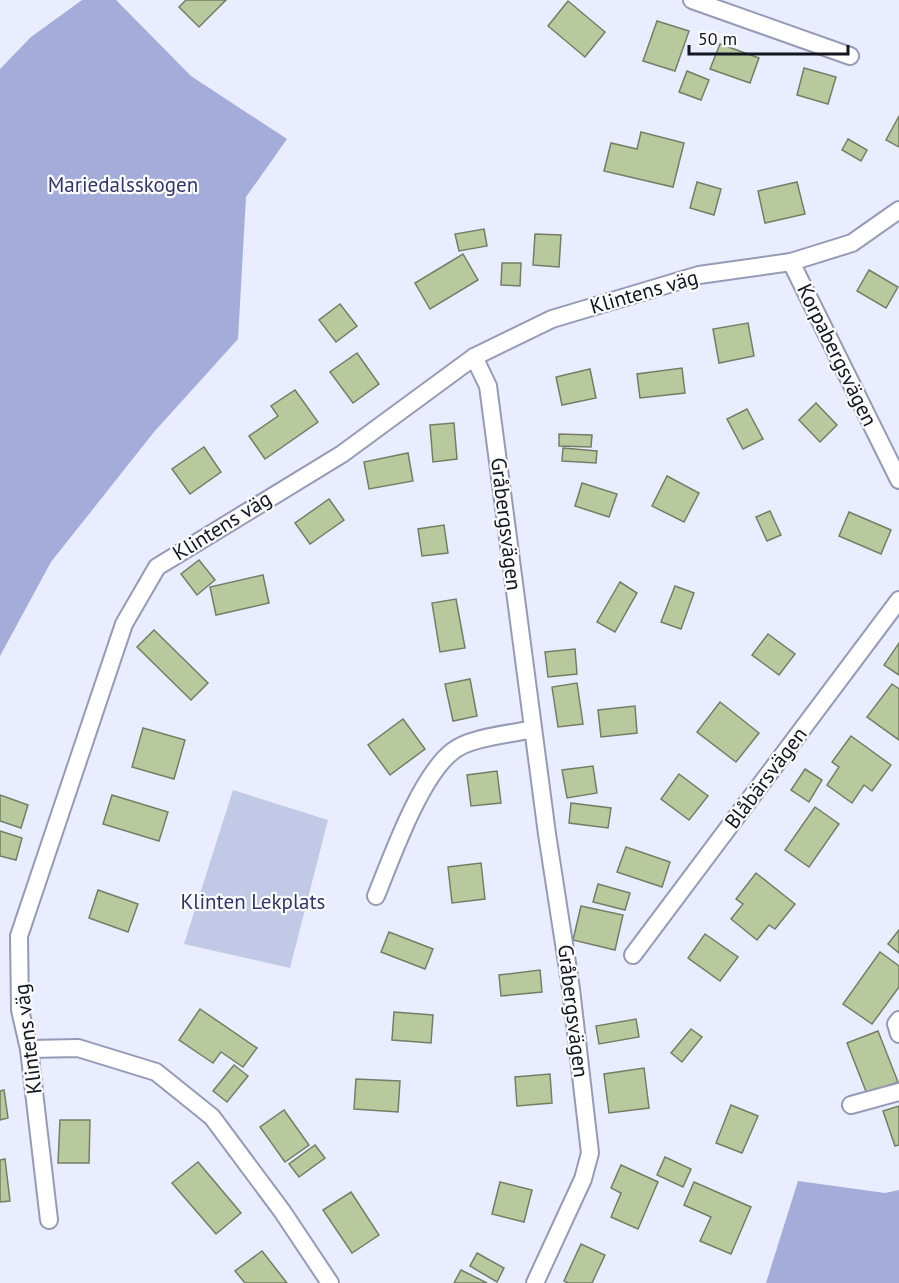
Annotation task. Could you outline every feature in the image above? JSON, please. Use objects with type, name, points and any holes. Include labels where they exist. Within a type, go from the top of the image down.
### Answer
[{"type":"street","points":[[692,0],[850,56]]},
{"type":"street","name":"Klintens väg","points":[[49,1220],[29,1049],[20,1010],[20,936],[124,624],[157,567],[342,454],[474,357],[552,319],[699,275],[791,262],[852,243],[899,210]]},
{"type":"street","name":"Korpabergsvägen","points":[[791,262],[899,480]]},
{"type":"street","name":"Gråbergsvägen","points":[[474,357],[488,386],[533,729],[571,989],[590,1154],[583,1179],[535,1283]]},
{"type":"street","name":"Blåbärsvägen","points":[[633,955],[899,600]]},
{"type":"street","points":[[376,896],[427,784],[454,750],[478,741],[533,729]]},
{"type":"street","points":[[899,1020],[896,1024],[899,1034]]},
{"type":"street","points":[[29,1049],[78,1048],[156,1072],[212,1117],[282,1211],[330,1283]]},
{"type":"street","points":[[851,1105],[899,1092]]},
{"type":"green space","name":"Mariedalsskogen","points":[[82,0],[116,0],[191,76],[287,139],[246,197],[238,339],[154,432],[51,562],[0,656],[0,69],[31,37]]},
{"type":"green space","name":"Klinten Lekplats","points":[[233,790],[328,820],[290,968],[184,944]]},
{"type":"green space","points":[[798,1181],[885,1193],[899,1190],[899,1283],[766,1283]]},
{"type":"building","points":[[186,0],[226,0],[199,27],[179,7]]},
{"type":"building","points":[[568,1],[605,32],[585,57],[548,26]]},
{"type":"building","points":[[657,21],[689,31],[675,71],[643,61]]},
{"type":"building","points":[[720,44],[759,58],[750,83],[710,69]]},
{"type":"building","points":[[804,68],[836,77],[828,104],[797,95]]},
{"type":"building","points":[[687,71],[709,80],[701,100],[679,92]]},
{"type":"building","points":[[899,116],[899,147],[886,140]]},
{"type":"building","points":[[641,132],[684,143],[673,187],[604,171],[611,143],[637,149]]},
{"type":"building","points":[[848,139],[867,150],[861,161],[842,150]]},
{"type":"building","points":[[697,182],[721,189],[714,215],[690,208]]},
{"type":"building","points":[[797,182],[805,214],[765,223],[758,191]]},
{"type":"building","points":[[484,229],[487,246],[459,251],[455,234]]},
{"type":"building","points":[[535,234],[561,235],[559,267],[533,265]]},
{"type":"building","points":[[463,254],[478,280],[430,309],[415,283]]},
{"type":"building","points":[[502,263],[521,263],[520,286],[501,285]]},
{"type":"building","points":[[869,270],[898,287],[886,308],[857,291]]},
{"type":"building","points":[[340,304],[357,326],[336,342],[319,320]]},
{"type":"building","points":[[748,323],[754,356],[719,363],[713,329]]},
{"type":"building","points":[[357,353],[379,384],[353,403],[330,372]]},
{"type":"building","points":[[682,368],[685,393],[640,398],[637,374]]},
{"type":"building","points":[[590,369],[596,398],[562,405],[556,377]]},
{"type":"building","points":[[295,390],[318,422],[265,459],[249,436],[278,416],[271,406]]},
{"type":"building","points":[[816,403],[837,425],[820,442],[799,420]]},
{"type":"building","points":[[747,409],[763,439],[743,449],[727,419]]},
{"type":"building","points":[[454,423],[457,459],[433,462],[430,425]]},
{"type":"building","points":[[559,434],[592,435],[591,447],[559,446]]},
{"type":"building","points":[[204,447],[221,472],[190,494],[172,469]]},
{"type":"building","points":[[563,448],[597,451],[596,463],[562,461]]},
{"type":"building","points":[[408,453],[413,481],[369,489],[364,462]]},
{"type":"building","points":[[667,476],[699,493],[684,522],[652,506]]},
{"type":"building","points":[[582,483],[617,494],[609,517],[575,506]]},
{"type":"building","points":[[329,499],[344,520],[310,544],[295,523]]},
{"type":"building","points":[[770,511],[781,535],[767,541],[756,517]]},
{"type":"building","points":[[849,512],[891,530],[881,554],[839,536]]},
{"type":"building","points":[[444,525],[448,553],[422,556],[418,529]]},
{"type":"building","points":[[199,560],[215,580],[197,595],[181,574]]},
{"type":"building","points":[[263,575],[269,603],[216,615],[210,587]]},
{"type":"building","points":[[620,582],[637,593],[615,632],[597,622]]},
{"type":"building","points":[[675,586],[694,593],[681,629],[661,622]]},
{"type":"building","points":[[456,599],[465,648],[440,652],[432,603]]},
{"type":"building","points":[[154,630],[208,683],[191,700],[137,647]]},
{"type":"building","points":[[768,634],[795,654],[779,675],[752,655]]},
{"type":"building","points":[[899,643],[899,675],[884,665]]},
{"type":"building","points":[[575,649],[577,674],[548,677],[545,652]]},
{"type":"building","points":[[470,679],[477,716],[453,721],[445,684]]},
{"type":"building","points":[[577,683],[583,724],[558,727],[552,687]]},
{"type":"building","points":[[892,684],[899,689],[899,740],[867,717]]},
{"type":"building","points":[[720,702],[759,733],[736,762],[697,732]]},
{"type":"building","points":[[635,706],[637,733],[601,737],[598,710]]},
{"type":"building","points":[[403,719],[425,749],[390,775],[368,745]]},
{"type":"building","points":[[143,728],[185,740],[174,779],[132,767]]},
{"type":"building","points":[[851,736],[891,765],[872,791],[864,785],[852,803],[827,785],[839,767],[832,762]]},
{"type":"building","points":[[593,766],[597,793],[567,798],[562,770]]},
{"type":"building","points":[[805,769],[822,780],[809,802],[791,790]]},
{"type":"building","points":[[497,771],[501,803],[471,806],[467,775]]},
{"type":"building","points":[[679,774],[708,796],[689,820],[661,799]]},
{"type":"building","points":[[0,795],[28,805],[21,828],[0,821]]},
{"type":"building","points":[[112,795],[168,812],[159,841],[103,824]]},
{"type":"building","points":[[571,803],[611,808],[608,828],[569,823]]},
{"type":"building","points":[[815,807],[839,824],[809,867],[785,850]]},
{"type":"building","points":[[0,831],[22,838],[16,860],[0,856]]},
{"type":"building","points":[[626,847],[670,862],[662,887],[617,872]]},
{"type":"building","points":[[481,863],[485,899],[452,903],[448,867]]},
{"type":"building","points":[[756,873],[795,904],[775,929],[769,925],[757,940],[731,919],[743,904],[736,899]]},
{"type":"building","points":[[598,884],[630,893],[625,910],[593,902]]},
{"type":"building","points":[[98,890],[138,904],[128,932],[89,918]]},
{"type":"building","points":[[581,906],[623,915],[615,950],[573,940]]},
{"type":"building","points":[[899,930],[899,953],[888,944]]},
{"type":"building","points":[[389,932],[433,949],[425,969],[381,952]]},
{"type":"building","points":[[705,934],[738,957],[720,981],[688,958]]},
{"type":"building","points":[[880,952],[899,966],[899,987],[872,1024],[843,1004]]},
{"type":"building","points":[[540,970],[542,992],[501,996],[499,975]]},
{"type":"building","points":[[200,1009],[257,1048],[243,1067],[221,1052],[213,1063],[179,1040]]},
{"type":"building","points":[[394,1012],[433,1015],[431,1043],[392,1040]]},
{"type":"building","points":[[636,1019],[639,1037],[599,1044],[596,1026]]},
{"type":"building","points":[[691,1029],[702,1037],[682,1062],[671,1053]]},
{"type":"building","points":[[878,1031],[898,1082],[867,1094],[847,1043]]},
{"type":"building","points":[[234,1065],[248,1076],[227,1102],[213,1091]]},
{"type":"building","points":[[644,1068],[649,1108],[609,1113],[604,1074]]},
{"type":"building","points":[[550,1074],[552,1103],[517,1106],[515,1077]]},
{"type":"building","points":[[356,1079],[400,1081],[398,1112],[354,1109]]},
{"type":"building","points":[[4,1090],[8,1118],[0,1120],[0,1091]]},
{"type":"building","points":[[731,1105],[758,1116],[742,1153],[716,1143]]},
{"type":"building","points":[[899,1106],[899,1145],[895,1146],[883,1111]]},
{"type":"building","points":[[284,1110],[309,1145],[285,1162],[260,1127]]},
{"type":"building","points":[[60,1120],[90,1120],[89,1163],[58,1163]]},
{"type":"building","points":[[315,1145],[325,1158],[299,1177],[289,1164]]},
{"type":"building","points":[[665,1157],[691,1169],[683,1187],[657,1175]]},
{"type":"building","points":[[5,1159],[10,1201],[0,1202],[0,1160]]},
{"type":"building","points":[[198,1162],[241,1213],[216,1234],[172,1183]]},
{"type":"building","points":[[621,1165],[658,1182],[638,1229],[611,1217],[621,1193],[611,1188]]},
{"type":"building","points":[[500,1182],[532,1190],[524,1222],[492,1214]]},
{"type":"building","points":[[694,1182],[751,1207],[731,1254],[700,1241],[711,1217],[684,1205]]},
{"type":"building","points":[[351,1192],[379,1235],[352,1253],[323,1210]]},
{"type":"building","points":[[581,1244],[605,1255],[592,1283],[568,1283],[564,1281]]},
{"type":"building","points":[[262,1251],[287,1283],[245,1283],[235,1271]]},
{"type":"building","points":[[477,1253],[504,1268],[497,1282],[470,1266]]},
{"type":"building","points":[[461,1270],[487,1283],[454,1283]]}]
